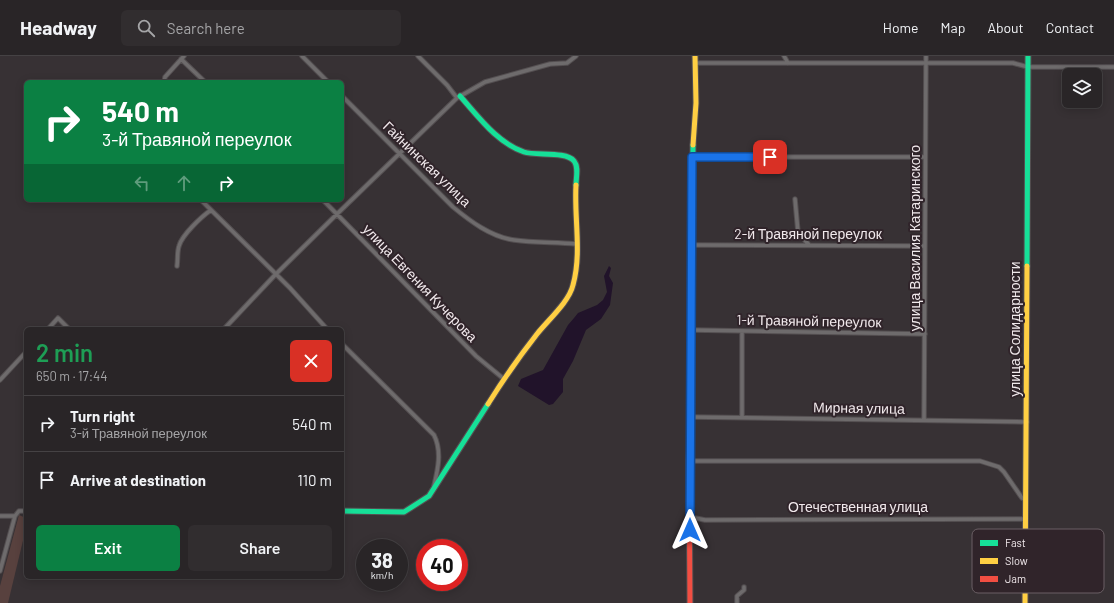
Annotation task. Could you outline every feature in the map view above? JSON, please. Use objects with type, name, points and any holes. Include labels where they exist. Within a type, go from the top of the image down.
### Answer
[{"type":"street","points":[[302,56],[326,80]]},
{"type":"street","points":[[344,511],[404,512],[420,503],[434,490],[504,379],[570,293],[573,287],[576,271],[577,231],[575,201],[577,166],[574,160],[567,156],[526,152],[510,145],[487,126],[418,56]]},
{"type":"street","points":[[226,327],[275,275],[399,153],[459,97],[485,82],[550,64],[567,63],[576,56]]},
{"type":"street","points":[[690,603],[689,461],[692,330],[692,157],[696,103],[695,56]]},
{"type":"street","points":[[784,56],[788,63]]},
{"type":"street","name":"улица Василия Катаринского","points":[[924,420],[926,56]]},
{"type":"street","name":"улица Солидарности","points":[[1026,529],[1028,56]]},
{"type":"street","points":[[164,80],[165,77],[183,57],[203,80]]},
{"type":"street","points":[[695,62],[926,64],[1013,63],[1028,67],[1114,67]]},
{"type":"street","name":"Гайнинская улица","points":[[344,98],[453,207],[468,220],[492,233],[513,240],[576,244]]},
{"type":"street","points":[[692,157],[925,157]]},
{"type":"street","points":[[795,199],[798,232],[809,246]]},
{"type":"street","points":[[203,202],[275,275],[290,288],[325,327]]},
{"type":"street","name":"улица Евгения Кучерова","points":[[325,202],[476,356],[504,379]]},
{"type":"street","points":[[177,266],[178,250],[182,240],[211,210]]},
{"type":"street","name":"2-й Травяной переулок","points":[[692,245],[924,246]]},
{"type":"street","points":[[50,327],[58,318],[67,327]]},
{"type":"street","name":"1-й Травяной переулок","points":[[692,330],[925,334]]},
{"type":"street","points":[[742,330],[742,417]]},
{"type":"street","points":[[344,346],[434,435],[438,447],[438,458],[434,490]]},
{"type":"street","points":[[0,380],[24,354]]},
{"type":"street","name":"Мирная улица","points":[[691,416],[1027,422]]},
{"type":"street","points":[[689,461],[980,461],[999,467],[1022,498],[1026,500]]},
{"type":"street","points":[[0,571],[15,516],[19,511],[24,511]]},
{"type":"street","points":[[0,516],[15,516]]},
{"type":"street","name":"Отечественная улица","points":[[690,517],[705,520],[1026,518]]},
{"type":"street","points":[[737,603],[737,596],[744,590],[744,587]]},
{"type":"street","name":"улица Солидарности","points":[[1025,593],[1025,603]]},
{"type":"shaded area","points":[[609,266],[611,268],[609,276],[613,283],[610,305],[601,319],[586,330],[573,361],[563,379],[563,392],[553,404],[549,405],[518,386],[521,379],[543,370],[568,325],[578,313],[597,305],[603,300],[607,292],[604,276]]},
{"type":"shaded area","points":[[19,515],[24,517],[24,536],[8,603],[0,603],[0,586]]},
{"type":"traffic: fast","points":[[1027,266],[1028,56]]},
{"type":"traffic: fast","points":[[460,96],[497,136],[514,148],[529,153],[564,156],[574,161],[576,163],[577,172],[576,185]]},
{"type":"traffic: fast","points":[[691,323],[693,145]]},
{"type":"traffic: fast","points":[[344,511],[404,512],[429,496],[488,404]]},
{"type":"traffic: slow","points":[[693,145],[696,103],[695,56]]},
{"type":"traffic: slow","points":[[488,404],[524,351],[563,304],[571,291],[576,273],[577,261],[576,185]]},
{"type":"traffic: slow","points":[[1025,529],[1027,266]]},
{"type":"traffic: slow","points":[[1025,593],[1025,603]]},
{"type":"traffic: jam","points":[[690,603],[689,461],[691,417],[691,323]]},
{"type":"route","points":[[690,530],[689,461],[692,330],[692,157],[770,157]]}]
